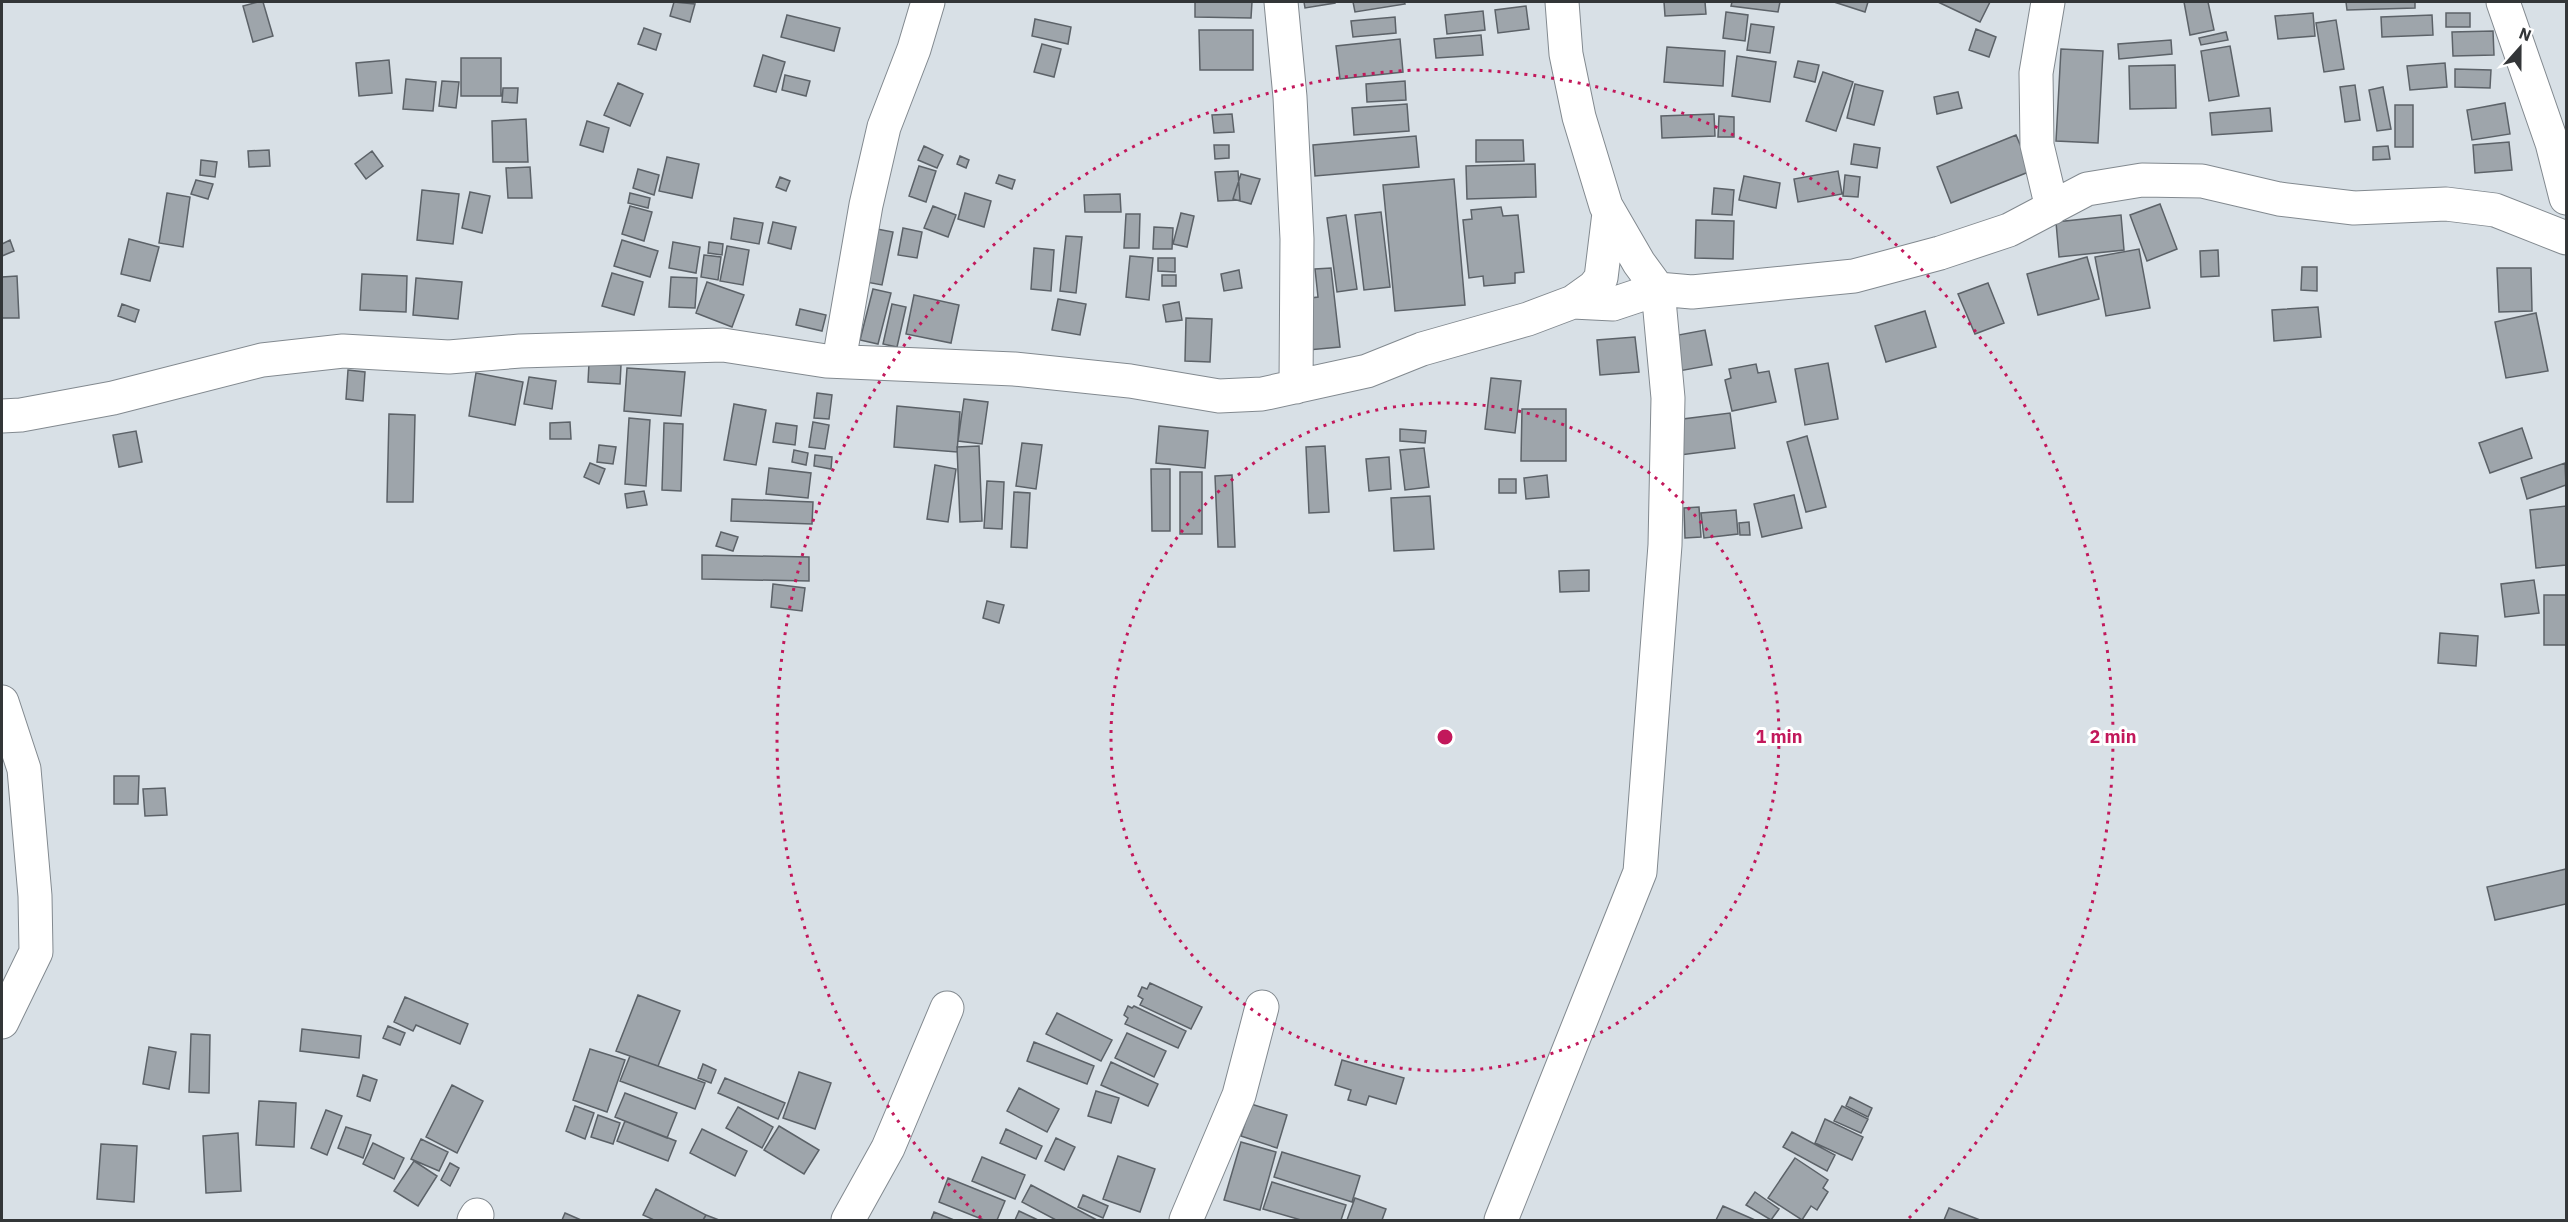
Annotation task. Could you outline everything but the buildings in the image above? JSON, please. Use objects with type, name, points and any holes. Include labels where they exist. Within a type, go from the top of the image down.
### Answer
[{"type":"street","points":[[838,361],[866,205],[884,127],[914,50],[928,2]]},
{"type":"street","points":[[1281,2],[1290,97],[1297,239],[1296,387]]},
{"type":"street","points":[[1502,1221],[1640,872],[1665,545],[1668,398],[1658,289],[1639,263],[1609,213],[1579,117],[1566,54],[1562,2]]},
{"type":"street","points":[[2048,2],[2036,73],[2037,145],[2052,208]]},
{"type":"street","points":[[2503,2],[2564,182]]},
{"type":"street","points":[[1574,302],[1614,304],[1658,289],[1692,292],[1854,276],[1940,253],[2009,230],[2087,189],[2142,180],[2202,181],[2279,199],[2354,208],[2446,204],[2494,210],[2566,238]]},
{"type":"street","points":[[2,417],[113,398],[262,360],[343,351],[448,357],[520,351],[723,345],[838,361],[1014,369],[1130,381],[1218,396],[1262,394],[1367,370],[1422,349],[1528,319],[1574,302],[1594,287],[1601,278],[1609,213]]},
{"type":"street","points":[[2,702],[24,769],[35,896],[36,952],[2,1022]]},
{"type":"street","points":[[1186,1221],[1239,1095],[1262,1006]]},
{"type":"street","points":[[848,1221],[888,1148],[947,1008]]}]
